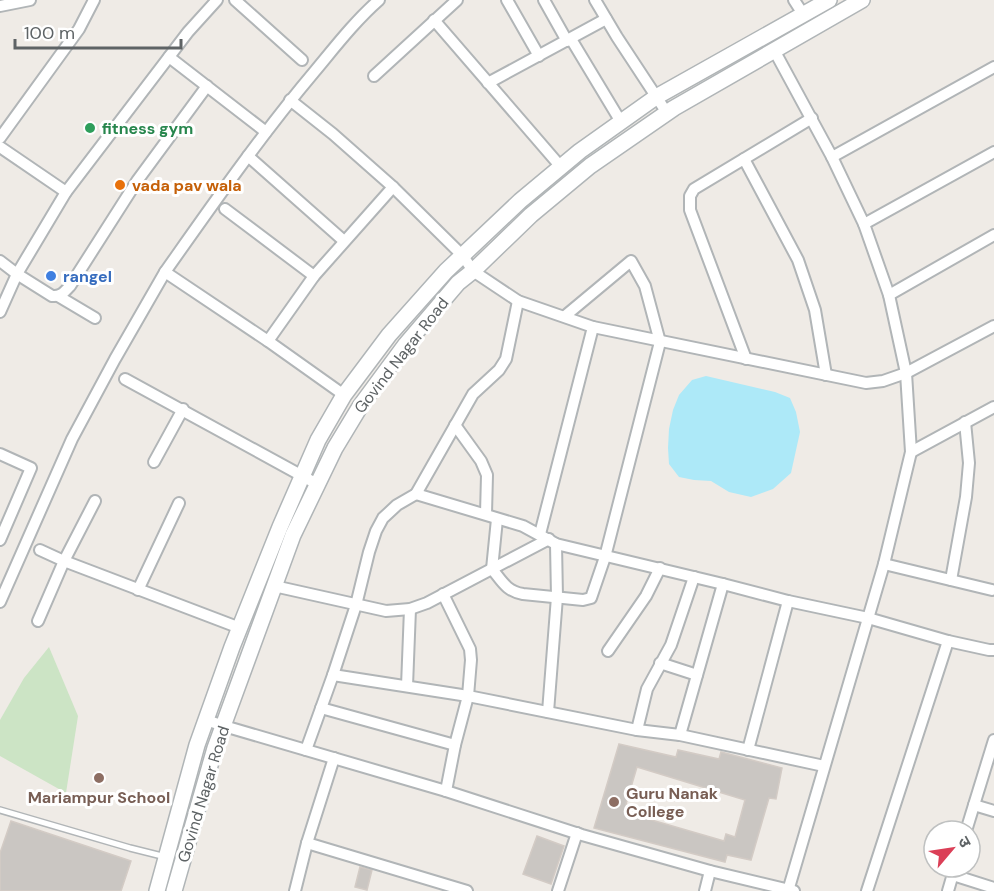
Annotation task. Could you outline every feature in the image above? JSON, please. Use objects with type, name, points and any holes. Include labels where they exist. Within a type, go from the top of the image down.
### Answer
[{"type":"main road","name":"Govind Nagar Road","points":[[157,891],[197,744],[280,527],[318,440],[344,395],[389,335],[446,271],[519,201],[580,150],[656,98],[829,0]]},
{"type":"main road","name":"Govind Nagar Road","points":[[174,891],[215,748],[293,535],[334,448],[361,405],[406,344],[458,283],[474,271],[531,215],[590,166],[667,114],[862,0]]},
{"type":"street","points":[[0,6],[30,0]]},
{"type":"street","points":[[0,138],[79,29],[94,0]]},
{"type":"street","points":[[0,312],[17,274],[66,192],[188,32],[217,0]]},
{"type":"street","points":[[235,0],[302,60]]},
{"type":"street","points":[[0,602],[72,439],[165,272],[290,100],[362,15],[379,0]]},
{"type":"street","points":[[374,76],[457,0]]},
{"type":"street","points":[[507,0],[539,56]]},
{"type":"street","points":[[544,0],[621,122]]},
{"type":"street","points":[[595,0],[667,114]]},
{"type":"street","points":[[794,0],[803,14]]},
{"type":"street","points":[[488,83],[606,19]]},
{"type":"street","points":[[434,20],[561,167]]},
{"type":"street","points":[[206,720],[446,791],[577,833],[710,871],[790,890],[884,564],[911,452],[906,373],[889,295],[864,224],[812,118],[774,50]]},
{"type":"street","points":[[169,57],[266,132]]},
{"type":"street","points":[[832,157],[994,67]]},
{"type":"street","points":[[58,297],[70,286],[137,181],[207,86]]},
{"type":"street","points":[[290,100],[393,187],[463,256],[474,271],[518,301],[593,327],[866,383],[883,381],[906,373],[994,326]]},
{"type":"street","points":[[746,359],[690,210],[690,196],[694,189],[812,118]]},
{"type":"street","points":[[0,147],[66,192]]},
{"type":"street","points":[[864,224],[994,152]]},
{"type":"street","points":[[248,156],[344,241]]},
{"type":"street","points":[[744,159],[798,260],[815,310],[826,375]]},
{"type":"street","points":[[268,341],[314,276],[393,187]]},
{"type":"street","points":[[225,209],[314,276]]},
{"type":"street","points":[[889,295],[994,235]]},
{"type":"street","points":[[0,261],[52,296],[58,297],[95,318]]},
{"type":"street","points":[[497,519],[492,568],[505,586],[513,592],[583,600],[591,598],[605,556],[660,342],[645,286],[631,261],[565,316]]},
{"type":"street","points":[[165,272],[344,395]]},
{"type":"street","points":[[306,750],[356,605],[376,531],[383,518],[397,505],[416,494],[473,394],[499,370],[506,359],[518,301]]},
{"type":"street","points":[[548,712],[557,597],[548,539],[593,327]]},
{"type":"street","points":[[125,379],[317,484]]},
{"type":"street","points":[[911,452],[994,407]]},
{"type":"street","points":[[154,462],[183,409]]},
{"type":"street","points":[[951,580],[966,497],[969,463],[965,422]]},
{"type":"street","points":[[454,425],[481,461],[487,475],[486,514]]},
{"type":"street","points":[[0,454],[31,468],[0,540]]},
{"type":"street","points":[[416,494],[523,526],[548,539],[605,556],[788,602],[868,618],[948,641],[994,650]]},
{"type":"street","points":[[38,621],[64,561],[95,501]]},
{"type":"street","points":[[138,590],[179,503]]},
{"type":"street","points":[[274,586],[386,611],[411,609],[427,603],[548,539]]},
{"type":"street","points":[[40,550],[240,628]]},
{"type":"street","points":[[884,564],[993,590]]},
{"type":"street","points":[[608,651],[646,596],[660,568]]},
{"type":"street","points":[[638,730],[646,689],[671,645],[694,577]]},
{"type":"street","points":[[680,735],[723,584]]},
{"type":"street","points":[[443,594],[470,649],[471,660],[468,696],[446,791]]},
{"type":"street","points":[[748,750],[788,602]]},
{"type":"street","points":[[407,686],[411,609]]},
{"type":"street","points":[[867,891],[948,641]]},
{"type":"street","points":[[660,663],[697,675]]},
{"type":"street","points":[[333,675],[468,696],[638,730],[680,735],[824,766]]},
{"type":"street","points":[[321,708],[455,745]]},
{"type":"street","points":[[970,819],[994,740]]},
{"type":"street","points":[[295,891],[307,843],[334,758]]},
{"type":"street","points":[[974,805],[994,810]]},
{"type":"street","points":[[558,891],[577,833]]},
{"type":"street","points":[[307,843],[467,891]]},
{"type":"street","points":[[705,891],[710,871]]},
{"type":"street","points":[[973,879],[994,888]]},
{"type":"lane","points":[[0,810],[166,857]]},
{"type":"green space","points":[[49,647],[78,716],[66,793],[0,756],[0,720],[24,678]]},
{"type":"water","points":[[706,376],[775,392],[790,398],[796,412],[800,432],[791,473],[773,489],[751,497],[729,492],[711,481],[679,477],[669,464],[669,429],[679,395],[692,380]]},
{"type":"building","name":"Guru Nanak College","points":[[619,744],[676,757],[678,750],[719,759],[721,752],[782,768],[776,799],[769,798],[751,860],[727,855],[725,862],[594,828]],"holes":[[[637,767],[745,800],[735,837],[726,834],[724,841],[631,814],[633,807],[626,804]]]},
{"type":"building","points":[[11,821],[131,861],[121,891],[0,891],[0,853]]},
{"type":"building","points":[[537,836],[564,846],[551,884],[523,874]]},
{"type":"building","points":[[360,867],[372,870],[367,890],[355,887]]},
{"type":"place","name":"fitness gym","points":[[90,128]]},
{"type":"place","name":"vada pav wala","points":[[120,185]]},
{"type":"place","name":"rangel","points":[[51,276]]},
{"type":"place","name":"Mariampur School","points":[[99,778]]},
{"type":"place","name":"Guru Nanak College","points":[[614,802]]}]
